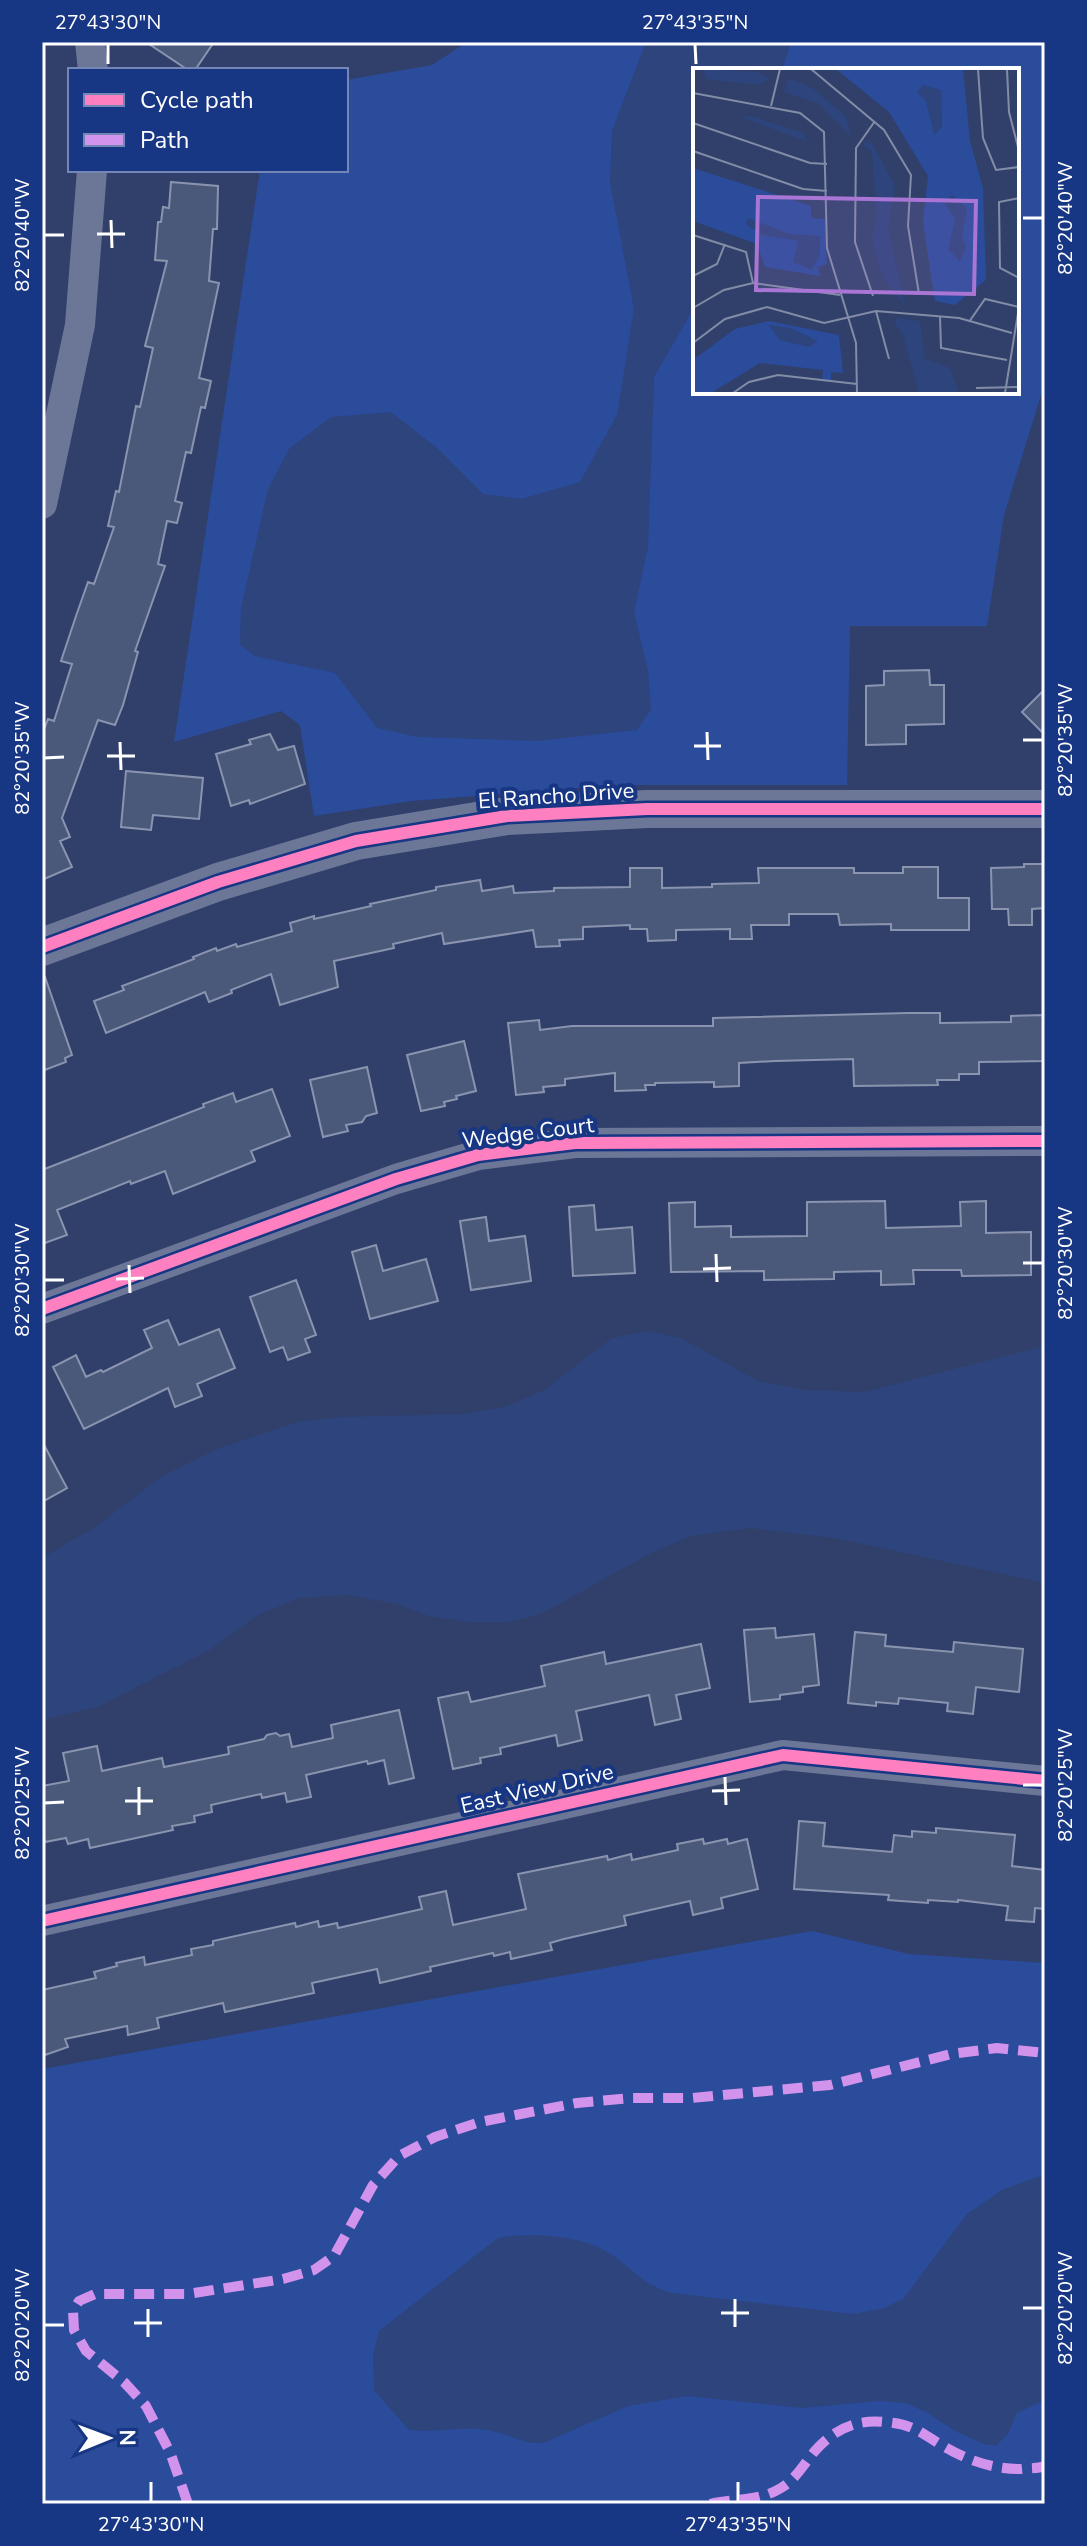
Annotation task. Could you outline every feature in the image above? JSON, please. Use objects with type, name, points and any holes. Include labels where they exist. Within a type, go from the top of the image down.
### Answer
[{"type":"street","points":[[90,42],[93,68]]},
{"type":"street","points":[[42,504],[80,325],[92,172]]},
{"type":"street","name":"El Rancho Drive","points":[[42,947],[218,882],[356,841],[507,816],[647,809],[1045,809]]},
{"type":"street","name":"Wedge Court","points":[[42,1309],[396,1179],[478,1155],[575,1143],[1045,1141]]},
{"type":"street","name":"East View Drive","points":[[42,1921],[783,1755],[1045,1781]]},
{"type":"shaded area","points":[[467,42],[1045,42],[1045,382],[1004,515],[987,626],[850,626],[847,785],[616,785],[411,801],[314,816],[300,725],[281,711],[174,742],[260,172],[348,172],[348,80],[432,65]]},
{"type":"shaded area","points":[[646,42],[791,42],[783,68],[693,68],[693,309],[654,377],[648,547],[634,612],[648,671],[651,709],[637,730],[536,741],[418,737],[377,728],[335,673],[255,656],[240,645],[241,608],[268,489],[289,449],[331,417],[391,412],[437,448],[483,494],[521,499],[580,482],[617,415],[634,309],[610,182],[612,131]]},
{"type":"shaded area","points":[[645,1331],[681,1338],[758,1381],[806,1390],[864,1392],[1045,1346],[1045,1583],[834,1538],[750,1528],[691,1536],[651,1553],[552,1608],[507,1622],[468,1622],[429,1616],[397,1604],[349,1595],[299,1598],[258,1615],[208,1651],[97,1707],[42,1720],[42,1558],[98,1525],[162,1476],[215,1450],[297,1422],[339,1417],[464,1414],[508,1406],[544,1390],[612,1338]]},
{"type":"shaded area","points":[[812,1931],[909,1954],[1045,1963],[1045,2504],[42,2504],[42,2069]]},
{"type":"shaded area","points":[[1045,2177],[1045,2400],[1017,2413],[1008,2434],[996,2446],[955,2431],[906,2403],[879,2401],[802,2408],[687,2396],[628,2406],[543,2443],[535,2443],[478,2429],[409,2430],[374,2390],[373,2355],[379,2331],[498,2238],[540,2235],[585,2242],[609,2253],[653,2285],[672,2293],[854,2314],[884,2308],[903,2299],[967,2214],[1002,2190]]},
{"type":"building","points":[[146,42],[214,42],[196,68],[185,68]]},
{"type":"building","points":[[171,182],[218,186],[217,229],[213,229],[209,281],[219,283],[199,378],[211,381],[205,408],[201,407],[191,453],[186,452],[175,501],[182,503],[177,523],[167,521],[158,564],[165,566],[135,651],[138,652],[123,705],[115,725],[98,720],[62,818],[70,837],[60,841],[72,867],[42,880],[42,735],[48,719],[54,721],[72,664],[61,661],[76,616],[88,582],[94,584],[114,527],[108,526],[153,348],[145,346],[167,261],[155,260],[158,222],[161,222],[163,207],[169,208]]},
{"type":"building","points":[[929,670],[930,685],[944,685],[944,724],[906,725],[906,744],[866,745],[866,686],[884,685],[884,671]]},
{"type":"building","points":[[1045,689],[1045,735],[1022,712]]},
{"type":"building","points":[[270,734],[278,750],[294,746],[305,784],[250,804],[249,800],[231,806],[216,754],[251,744],[249,740]]},
{"type":"building","points":[[126,771],[203,778],[199,819],[153,815],[151,830],[121,827]]},
{"type":"building","points":[[1024,864],[1045,864],[1045,908],[1032,909],[1032,925],[1009,925],[1008,909],[992,909],[991,868],[1024,867]]},
{"type":"building","points":[[903,867],[938,867],[938,898],[969,898],[969,930],[891,930],[891,924],[840,925],[838,914],[789,914],[789,925],[751,925],[752,939],[730,939],[730,929],[676,930],[676,940],[648,941],[647,929],[630,929],[630,925],[583,927],[583,939],[559,940],[560,946],[536,947],[533,930],[444,944],[442,933],[393,944],[394,948],[334,961],[338,987],[280,1005],[271,974],[209,1002],[205,992],[106,1033],[94,1001],[124,990],[122,986],[216,948],[217,951],[236,944],[237,947],[292,931],[290,923],[436,890],[436,887],[480,880],[482,891],[513,886],[514,893],[554,891],[554,888],[630,887],[630,868],[662,868],[662,888],[712,887],[712,884],[759,883],[758,868],[854,868],[854,873],[903,873]]},
{"type":"building","points":[[42,977],[45,977],[72,1055],[65,1058],[66,1062],[42,1071]]},
{"type":"building","points":[[940,1013],[940,1023],[1011,1022],[1011,1016],[1045,1015],[1045,1061],[979,1062],[979,1074],[959,1074],[959,1080],[937,1080],[938,1085],[854,1086],[853,1059],[739,1063],[739,1086],[714,1087],[714,1082],[655,1083],[645,1085],[646,1090],[615,1091],[615,1073],[565,1079],[565,1085],[543,1087],[544,1092],[516,1095],[508,1023],[539,1020],[540,1030],[572,1026],[713,1026],[713,1018]]},
{"type":"building","points":[[464,1041],[476,1091],[456,1096],[457,1099],[444,1102],[445,1106],[421,1111],[407,1055]]},
{"type":"building","points":[[367,1067],[377,1113],[366,1116],[362,1122],[346,1125],[348,1131],[323,1137],[310,1080]]},
{"type":"building","points":[[272,1089],[290,1136],[251,1151],[255,1161],[173,1194],[165,1171],[131,1184],[130,1181],[57,1210],[67,1235],[42,1244],[42,1170],[233,1093],[236,1102]]},
{"type":"building","points":[[885,1201],[886,1228],[961,1226],[960,1202],[986,1201],[986,1233],[1031,1232],[1031,1275],[962,1276],[961,1270],[913,1270],[914,1284],[881,1285],[881,1271],[834,1272],[834,1279],[764,1280],[764,1271],[671,1272],[669,1203],[695,1202],[695,1227],[731,1226],[731,1237],[807,1236],[807,1202]]},
{"type":"building","points":[[594,1205],[596,1230],[632,1227],[635,1273],[573,1276],[569,1207]]},
{"type":"building","points":[[486,1217],[489,1241],[525,1236],[531,1281],[471,1290],[460,1221]]},
{"type":"building","points":[[376,1245],[383,1271],[426,1259],[438,1301],[370,1319],[352,1252]]},
{"type":"building","points":[[296,1280],[316,1335],[305,1339],[310,1352],[288,1360],[283,1347],[270,1352],[250,1297]]},
{"type":"building","points":[[168,1320],[179,1345],[219,1329],[235,1368],[197,1384],[202,1396],[175,1407],[168,1388],[84,1429],[53,1367],[76,1355],[86,1377],[101,1370],[103,1372],[152,1348],[144,1330]]},
{"type":"building","points":[[42,1441],[67,1488],[42,1502]]},
{"type":"building","points":[[775,1628],[776,1638],[814,1634],[819,1685],[803,1687],[803,1692],[780,1695],[780,1699],[750,1702],[744,1630]]},
{"type":"building","points":[[855,1632],[886,1635],[885,1646],[953,1652],[954,1642],[1023,1649],[1019,1692],[976,1687],[973,1714],[947,1711],[948,1703],[899,1698],[898,1704],[876,1702],[876,1706],[848,1703]]},
{"type":"building","points":[[701,1644],[710,1688],[676,1695],[681,1719],[655,1725],[649,1695],[576,1711],[582,1740],[558,1746],[556,1735],[500,1748],[501,1754],[480,1758],[481,1763],[453,1769],[438,1698],[468,1692],[471,1702],[545,1686],[541,1666],[604,1652],[606,1664]]},
{"type":"building","points":[[399,1710],[414,1778],[389,1784],[384,1760],[368,1764],[367,1761],[306,1775],[311,1797],[287,1802],[285,1793],[262,1798],[261,1794],[211,1805],[212,1812],[194,1816],[195,1822],[172,1826],[173,1830],[90,1848],[88,1839],[68,1844],[66,1838],[45,1842],[42,1786],[69,1781],[63,1753],[97,1746],[102,1771],[162,1758],[164,1767],[229,1754],[228,1747],[276,1733],[280,1736],[289,1734],[292,1747],[333,1738],[331,1725]]},
{"type":"building","points":[[799,1821],[825,1823],[823,1846],[892,1852],[894,1835],[912,1837],[912,1831],[936,1833],[936,1828],[1015,1835],[1012,1866],[1045,1870],[1045,1909],[1035,1908],[1034,1922],[1006,1920],[1008,1906],[958,1900],[928,1900],[928,1903],[888,1900],[889,1895],[794,1889]]},
{"type":"building","points":[[703,1839],[704,1844],[727,1839],[728,1844],[747,1839],[758,1889],[721,1898],[723,1908],[693,1915],[690,1901],[624,1916],[626,1925],[550,1943],[552,1950],[511,1959],[510,1952],[494,1956],[493,1953],[430,1967],[431,1971],[380,1983],[377,1969],[312,1983],[314,1993],[225,2012],[223,2003],[157,2018],[159,2028],[128,2035],[127,2026],[65,2039],[68,2047],[42,2056],[42,1990],[96,1978],[94,1972],[117,1966],[116,1963],[144,1957],[145,1965],[192,1955],[191,1949],[213,1945],[213,1941],[295,1923],[296,1927],[318,1921],[319,1927],[337,1923],[338,1928],[422,1909],[419,1897],[446,1891],[453,1925],[526,1909],[518,1874],[607,1856],[608,1860],[631,1854],[632,1860],[678,1850],[677,1844]]},
{"type":"marked path","points":[[188,2504],[170,2452],[146,2406],[124,2382],[86,2351],[74,2330],[73,2311],[79,2301],[95,2294],[188,2294],[283,2279],[314,2270],[334,2256],[373,2185],[399,2156],[435,2137],[480,2122],[577,2103],[631,2098],[692,2098],[830,2085],[951,2054],[997,2048],[1045,2053]]},
{"type":"marked path","points":[[710,2504],[755,2498],[781,2488],[829,2438],[845,2428],[864,2422],[910,2427],[963,2456],[991,2466],[1011,2469],[1045,2466]]},
{"type":"cycle path","points":[[42,947],[218,882],[356,841],[507,816],[647,809],[1045,809]]},
{"type":"cycle path","points":[[42,1309],[396,1179],[478,1155],[575,1143],[1045,1141]]},
{"type":"cycle path","points":[[42,1921],[783,1755],[1045,1781]]}]
